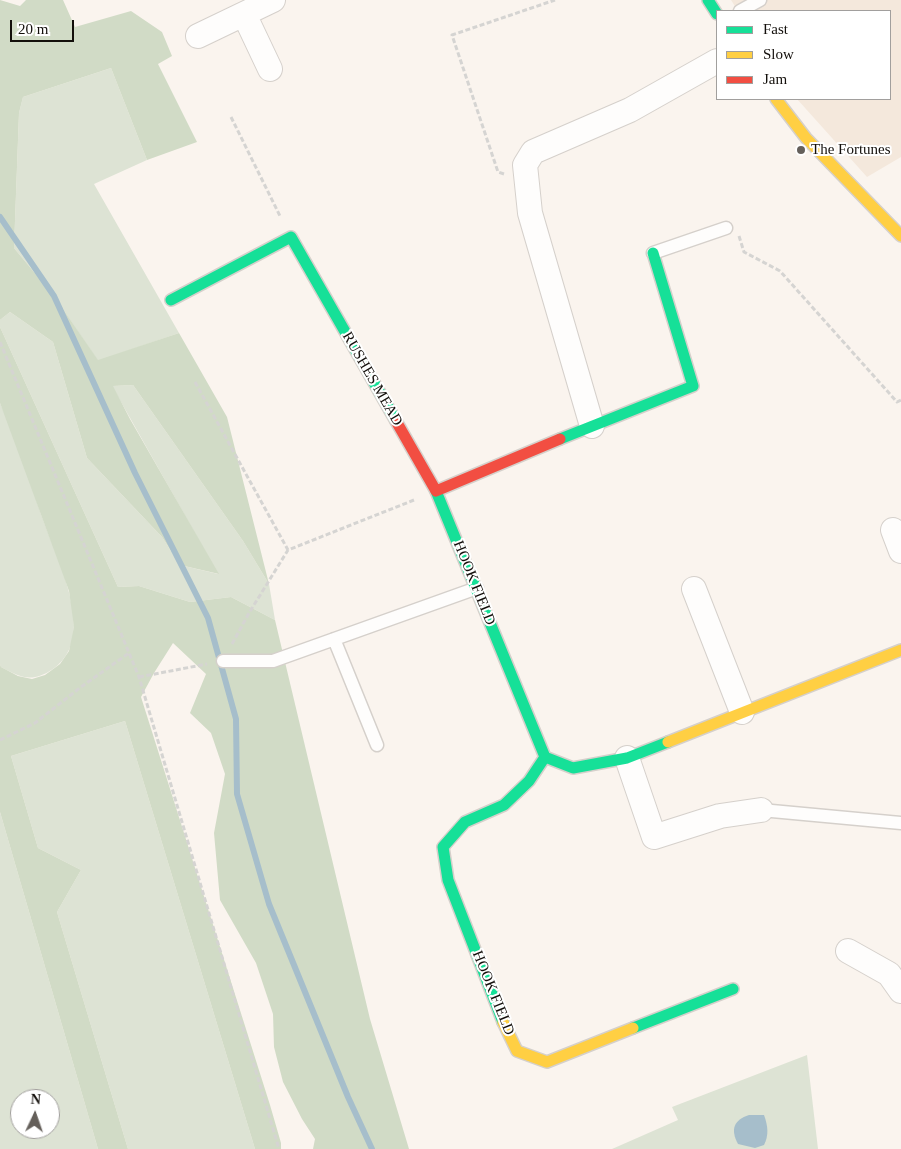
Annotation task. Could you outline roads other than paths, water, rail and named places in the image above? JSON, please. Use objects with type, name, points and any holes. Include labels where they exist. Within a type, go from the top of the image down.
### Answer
[{"type":"street","points":[[198,36],[273,0]]},
{"type":"street","points":[[708,0],[716,12]]},
{"type":"street","points":[[244,14],[270,69]]},
{"type":"street","points":[[592,426],[530,213],[526,165],[533,152],[630,110],[716,61]]},
{"type":"street","points":[[777,100],[806,138],[901,236]]},
{"type":"street","name":"RUSHES MEAD","points":[[171,300],[291,237],[436,491]]},
{"type":"street","points":[[436,491],[693,386],[653,253]]},
{"type":"street","name":"HOOK FIELD","points":[[436,491],[545,757],[529,781],[504,805],[465,822],[443,847],[448,880],[502,1020],[517,1051],[547,1062],[733,989]]},
{"type":"street","points":[[694,589],[742,712]]},
{"type":"street","points":[[545,757],[573,768],[627,758],[901,650]]},
{"type":"street","points":[[627,758],[654,837],[720,816],[761,810]]},
{"type":"street","points":[[848,951],[889,974],[901,991]]},
{"type":"lane","points":[[742,10],[760,0]]},
{"type":"lane","points":[[653,253],[726,228]]},
{"type":"lane","points":[[223,661],[273,661],[477,588]]},
{"type":"lane","points":[[334,639],[378,745]]},
{"type":"lane","points":[[761,810],[901,823]]},
{"type":"water","points":[[749,1115],[764,1115],[766,1123],[767,1138],[764,1145],[755,1148],[738,1144],[734,1134],[737,1122]]},
{"type":"waterway","points":[[0,217],[54,296],[135,473],[208,618],[236,719],[237,794],[269,904],[348,1097],[372,1149]]},
{"type":"place","name":"The Fortunes","points":[[801,150]]}]
